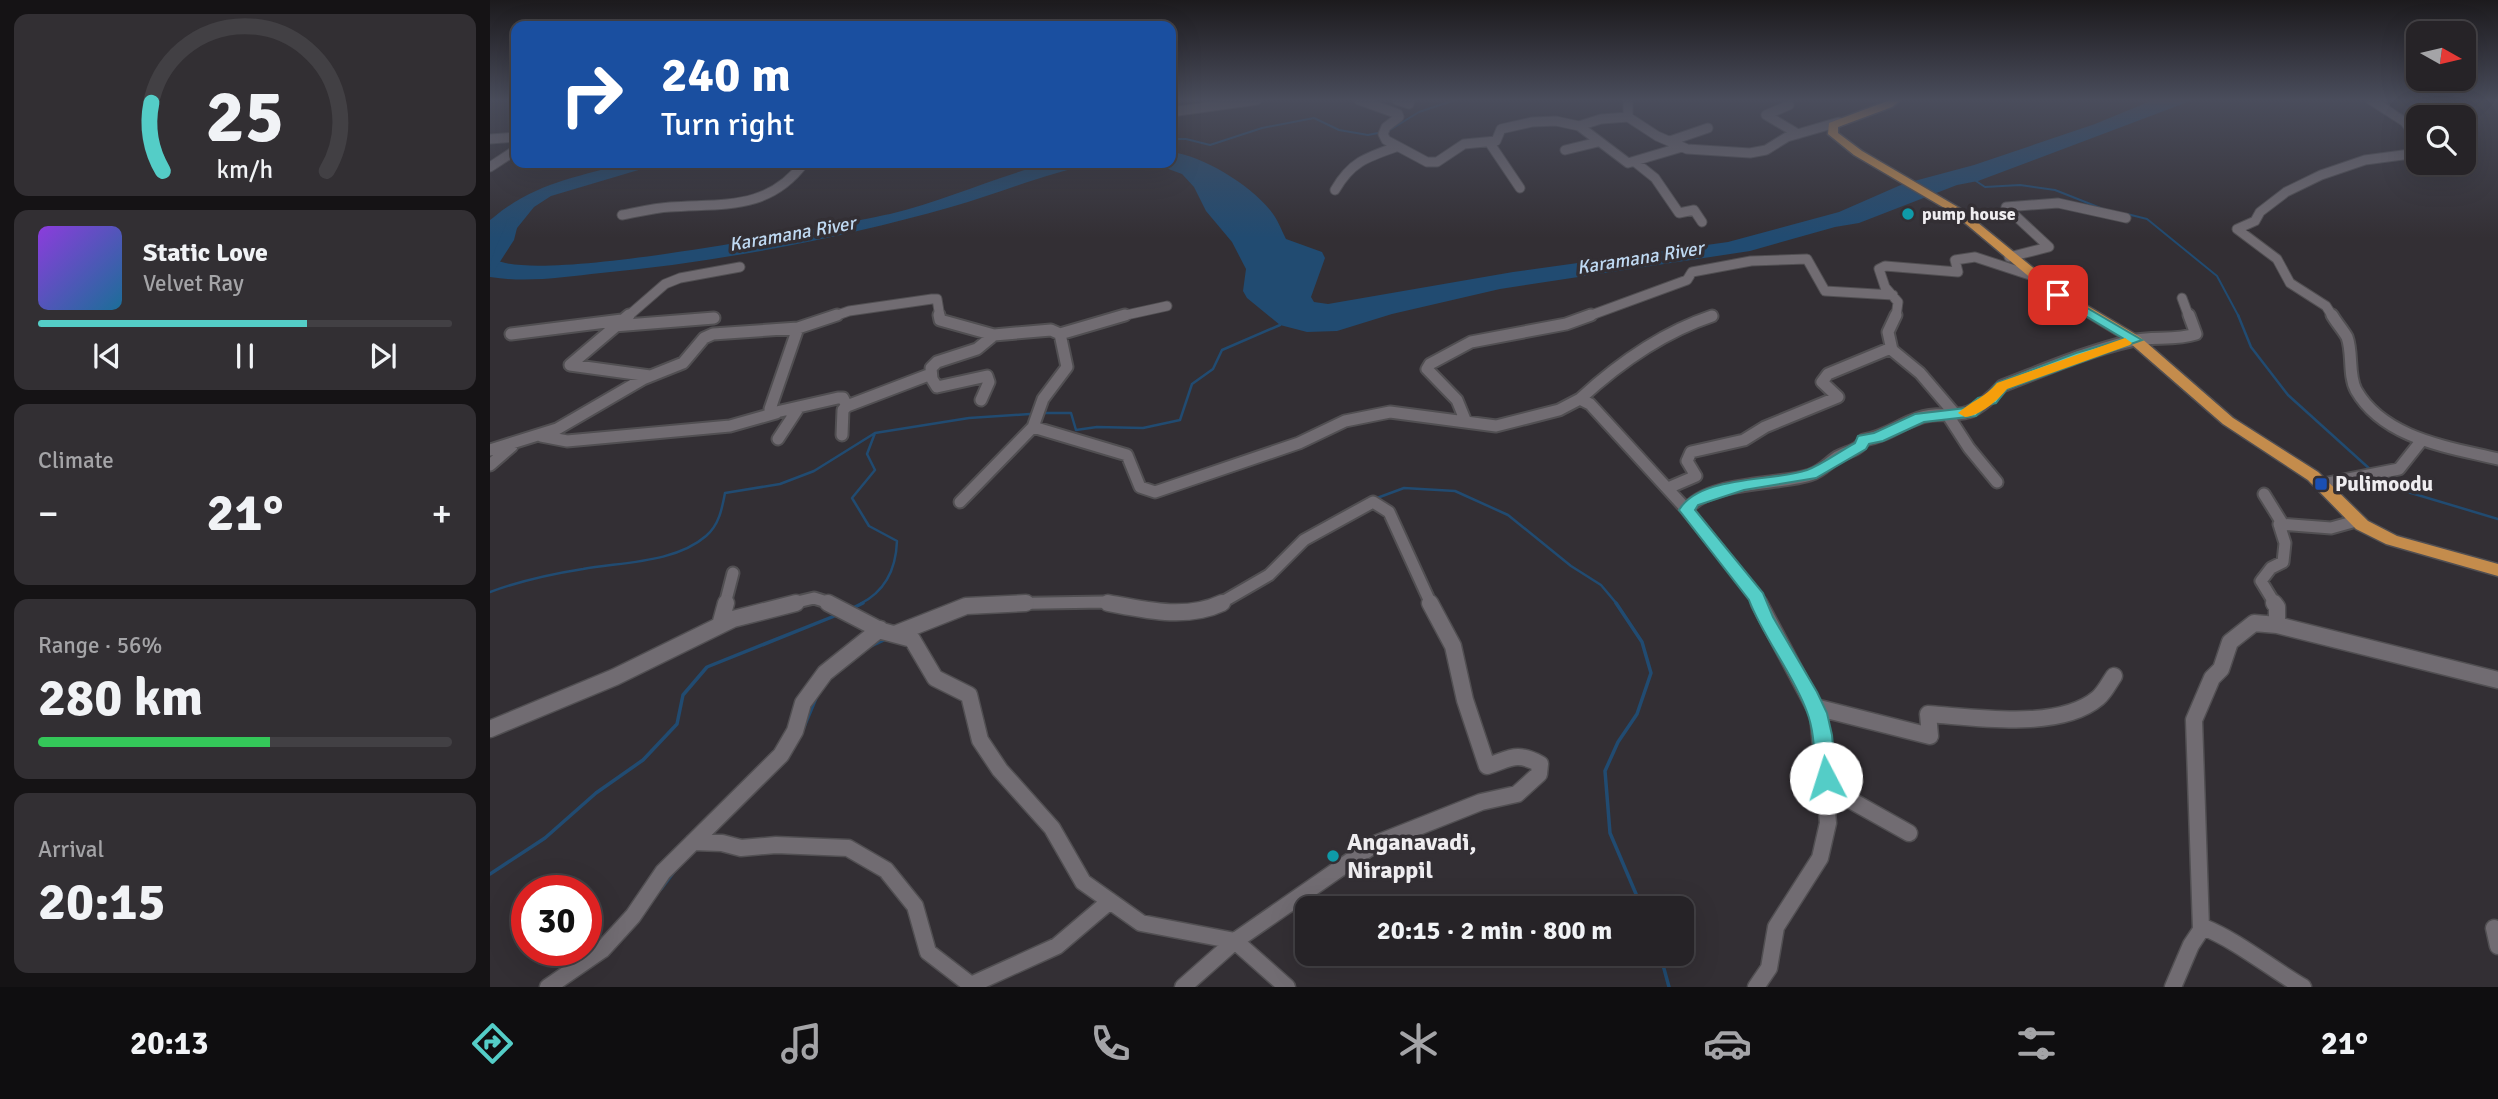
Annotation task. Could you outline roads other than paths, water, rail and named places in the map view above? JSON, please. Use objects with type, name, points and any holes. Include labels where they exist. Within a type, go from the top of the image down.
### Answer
[{"type":"main road","points":[[1849,146],[1957,211],[2054,292],[2135,340],[2228,421],[2323,484],[2356,521],[2392,540],[2498,570]]},
{"type":"street","points":[[1335,190],[1344,174],[1363,159],[1396,147],[1427,162],[1437,162],[1461,146]]},
{"type":"street","points":[[1492,146],[1520,188]]},
{"type":"street","points":[[1565,150],[1581,146]]},
{"type":"street","points":[[1604,146],[1628,163],[1682,147],[1709,152],[1759,152],[1772,146]]},
{"type":"street","points":[[490,167],[511,153]]},
{"type":"street","points":[[2406,158],[2366,160],[2330,172],[2279,196],[2261,207],[2255,221],[2236,229],[2246,239],[2276,258],[2285,268],[2286,279],[2290,283],[2326,306],[2347,338],[2355,389],[2369,406],[2395,428],[2423,440],[2498,459]]},
{"type":"street","points":[[1635,162],[1655,178],[1679,213],[1694,210],[1702,222]]},
{"type":"street","points":[[622,215],[667,207],[746,202],[762,198],[795,175],[800,168]]},
{"type":"street","points":[[2009,257],[2049,247],[2006,207],[2058,203],[2126,218]]},
{"type":"street","points":[[1997,482],[1969,448],[1951,414],[1920,373],[1891,348],[1888,332],[1900,313],[1900,307],[1878,274],[1881,267],[1958,272],[1955,260],[1975,257],[2033,276]]},
{"type":"street","points":[[1466,422],[1457,400],[1427,369],[1430,364],[1471,342],[1510,337],[1591,316],[1687,280],[1692,272],[1751,261],[1807,259],[1825,290],[1894,295]]},
{"type":"street","points":[[650,376],[570,365],[665,284],[680,278],[740,267]]},
{"type":"street","points":[[1687,510],[1693,501],[1743,485],[1810,475],[1861,446],[1864,440],[1878,438],[1921,417],[1970,412],[1983,401],[1991,399],[2002,386],[2081,356],[2135,340],[2183,338],[2196,334],[2182,298]]},
{"type":"street","points":[[490,450],[557,429],[650,376],[683,363],[704,338],[713,334],[798,328],[849,311],[933,299],[937,299],[940,320],[994,335],[1051,330],[1060,334],[1115,317],[1167,306]]},
{"type":"street","points":[[1033,427],[1127,455],[1140,487],[1155,492],[1299,443],[1345,421],[1390,412],[1496,425],[1559,410],[1580,399],[1601,378],[1671,331],[1712,316]]},
{"type":"street","points":[[510,334],[618,323],[714,318]]},
{"type":"street","points":[[776,412],[772,413],[770,409],[798,328]]},
{"type":"street","points":[[960,502],[1033,427],[1043,399],[1066,367],[1060,334]]},
{"type":"street","points":[[981,400],[989,382],[987,376],[937,387],[931,368],[937,362],[977,349],[994,335]]},
{"type":"street","points":[[1668,488],[1696,476],[1687,461],[1691,452],[1744,440],[1765,427],[1838,397],[1822,382],[1828,374],[1891,348]]},
{"type":"street","points":[[842,435],[843,410],[846,406],[932,374]]},
{"type":"street","points":[[537,435],[567,441],[730,426],[838,398],[843,398],[846,406]]},
{"type":"street","points":[[1580,399],[1590,404],[1668,488],[1757,597],[1765,618],[1815,707],[1822,735],[1828,823],[1820,858],[1776,927],[1769,968],[1756,987]]},
{"type":"street","points":[[778,439],[799,407]]},
{"type":"street","points":[[2323,484],[2399,469],[2423,440]]},
{"type":"street","points":[[490,465],[517,442]]},
{"type":"street","points":[[2263,494],[2282,523]]},
{"type":"street","points":[[548,987],[602,950],[632,916],[663,872],[699,842],[781,755],[795,731],[803,704],[825,673],[887,632],[966,606],[992,603],[1104,602],[1164,613],[1211,608],[1237,596],[1269,575],[1304,540],[1317,531],[1375,501],[1389,512],[1437,618],[1453,646],[1465,700],[1487,766],[1517,754],[1525,754],[1540,764],[1539,774],[1517,794],[1481,802],[1375,844],[1235,941],[1182,987]]},
{"type":"street","points":[[2282,523],[2331,528],[2356,521]]},
{"type":"street","points":[[2277,625],[2277,607],[2261,581],[2271,568],[2283,562],[2286,553],[2285,538],[2279,524],[2282,523]]},
{"type":"street","points":[[720,625],[733,573]]},
{"type":"street","points":[[490,729],[615,677],[733,619],[814,598],[835,605],[887,632],[912,639],[935,678],[969,695],[980,740],[1000,770],[1052,828],[1083,882],[1141,923],[1235,941],[1287,987]]},
{"type":"street","points":[[2173,987],[2190,953],[2195,935],[2201,928],[2194,720],[2212,678],[2221,669],[2230,642],[2236,636],[2254,623],[2277,625],[2498,680]]},
{"type":"street","points":[[1815,707],[1930,736],[1928,714],[2026,718],[2053,716],[2081,709],[2099,698],[2114,676]]},
{"type":"street","points":[[1827,787],[1909,833]]},
{"type":"street","points":[[699,842],[741,848],[776,845],[848,848],[886,870],[915,906],[928,952],[971,985],[1057,946],[1110,901]]},
{"type":"street","points":[[2201,928],[2217,932],[2267,967],[2303,987]]},
{"type":"street","points":[[2494,928],[2498,946]]},
{"type":"water","points":[[2030,146],[2071,146],[1978,181],[1957,185],[1859,223],[1750,251],[1500,289],[1392,314],[1337,331],[1307,332],[1280,325],[1247,298],[1243,291],[1246,269],[1232,242],[1206,211],[1194,187],[1182,174],[1166,168],[1176,168],[1176,153],[1197,159],[1238,181],[1261,200],[1277,220],[1286,239],[1322,252],[1325,258],[1311,297],[1314,302],[1328,304],[1513,272],[1728,242],[1839,212],[1903,184],[1974,165]]},
{"type":"water","points":[[608,168],[645,168],[551,196],[534,207],[493,258],[518,265],[562,265],[619,260],[748,241],[890,214],[1034,168],[1078,168],[908,219],[778,248],[689,263],[559,278],[490,277],[490,220],[525,196],[574,177]]},
{"type":"waterway","points":[[1976,181],[1985,187],[2020,185],[2055,190],[2103,209]]},
{"type":"waterway","points":[[2127,214],[2147,219],[2217,276],[2238,316]]},
{"type":"waterway","name":"Karamana River","points":[[490,268],[508,240],[513,220]]},
{"type":"waterway","points":[[2238,316],[2251,347],[2288,395],[2372,471]]},
{"type":"waterway","points":[[1045,413],[1071,413],[1076,430],[1097,427],[1143,428],[1180,420],[1192,384],[1213,369],[1222,350],[1280,325]]},
{"type":"waterway","points":[[875,433],[969,418],[1030,414]]},
{"type":"waterway","points":[[490,592],[547,576],[648,560],[679,552],[706,536],[714,527],[725,493],[780,484],[814,471],[875,433]]},
{"type":"waterway","points":[[860,604],[877,593],[888,578],[897,541],[869,526],[852,498],[875,470],[867,454],[875,433]]},
{"type":"waterway","points":[[2380,478],[2391,487],[2498,519]]},
{"type":"waterway","points":[[1377,498],[1404,488],[1455,491],[1508,515],[1571,566],[1601,585],[1617,604]]},
{"type":"waterway","points":[[855,607],[863,603]]},
{"type":"waterway","points":[[1616,603],[1642,642],[1651,673],[1637,714],[1618,742],[1605,771],[1610,833],[1637,896]]},
{"type":"waterway","points":[[490,874],[545,838],[596,793],[643,760],[677,724],[683,695],[707,667],[837,615]]},
{"type":"waterway","points":[[871,646],[886,639]]},
{"type":"waterway","points":[[801,734],[816,698]]},
{"type":"waterway","points":[[661,889],[676,869]]},
{"type":"waterway","points":[[1663,966],[1669,987]]},
{"type":"place","name":"pump house","points":[[1908,214]]},
{"type":"place","name":"Pulimoodu","points":[[2321,484]]},
{"type":"place","name":"Anganavadi, Nirappil","points":[[1333,856]]}]
